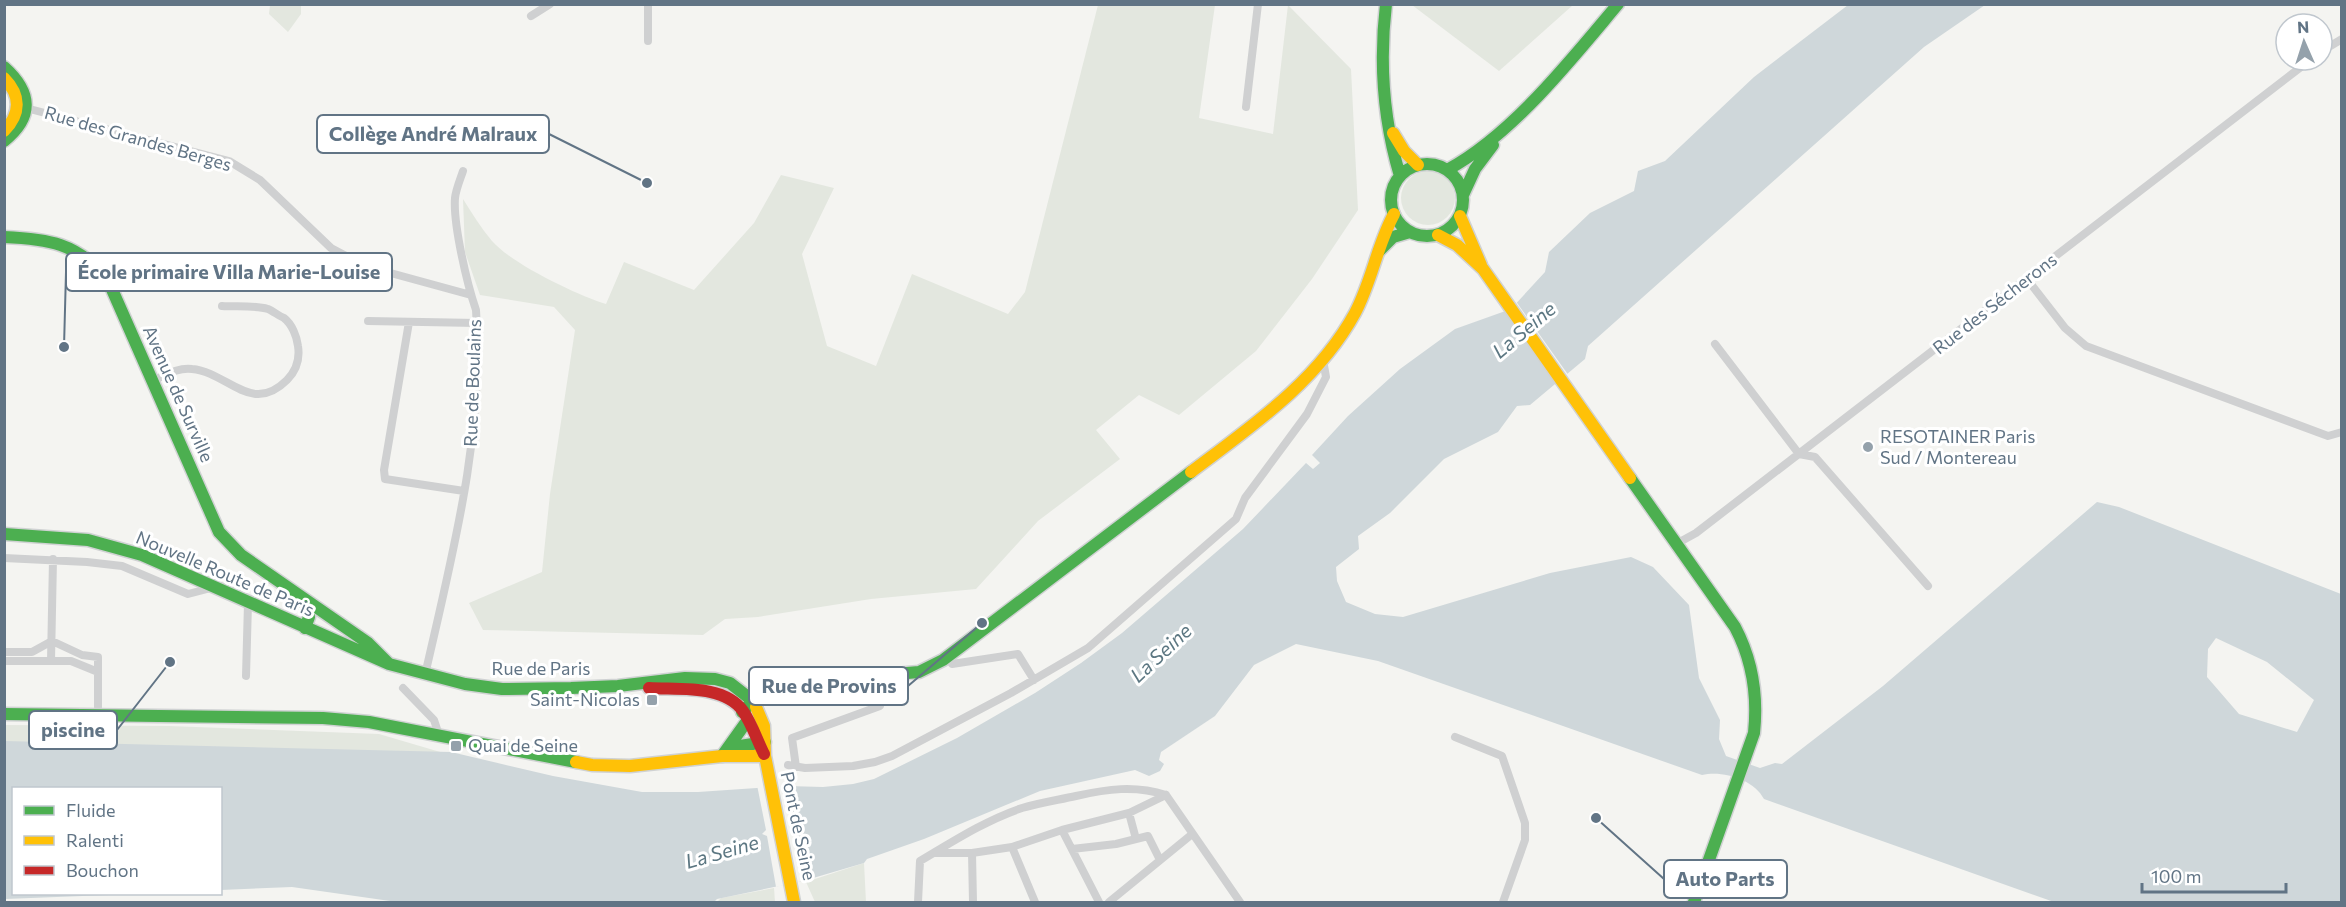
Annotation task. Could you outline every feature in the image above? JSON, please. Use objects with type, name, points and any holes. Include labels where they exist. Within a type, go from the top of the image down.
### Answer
[{"type":"main road","points":[[1386,4],[1382,50],[1388,121],[1394,158],[1400,176]]},
{"type":"main road","points":[[1447,170],[1466,160],[1504,129],[1572,58],[1618,4]]},
{"type":"main road","points":[[4,67],[17,77],[27,98],[4,131]]},
{"type":"main road","points":[[4,78],[16,92],[22,107],[23,121],[17,131],[4,141]]},
{"type":"main road","points":[[1388,121],[1404,151],[1418,165]]},
{"type":"main road","points":[[1463,195],[1460,185],[1447,170],[1428,164],[1418,165],[1400,176],[1391,194],[1394,214],[1400,225],[1410,232],[1429,237],[1451,228],[1460,216],[1463,195],[1475,169],[1504,129]]},
{"type":"main road","points":[[725,752],[753,701],[769,685],[919,672],[947,657],[1277,407],[1323,360],[1355,313],[1385,230],[1394,214]]},
{"type":"main road","points":[[1460,216],[1483,269]]},
{"type":"main road","points":[[1378,252],[1393,237],[1410,232]]},
{"type":"main road","points":[[1438,235],[1457,245],[1483,269],[1735,627],[1752,663],[1757,711],[1754,733],[1694,903]]},
{"type":"main road","name":"Avenue de Surville","points":[[4,237],[40,238],[62,243],[77,250],[108,278],[219,532],[241,555],[368,643],[389,664]]},
{"type":"main road","name":"Nouvelle Route de Paris","points":[[4,534],[97,542],[142,555],[211,588],[389,664],[425,675]]},
{"type":"main road","points":[[303,600],[309,617],[310,630]]},
{"type":"main road","points":[[310,630],[322,612]]},
{"type":"main road","name":"Rue de Paris","points":[[425,675],[502,689],[618,686],[685,678],[715,679],[740,689],[753,701],[764,726],[762,743]]},
{"type":"main road","name":"Rue de Paris","points":[[618,686],[715,693],[733,701],[762,743],[765,756]]},
{"type":"main road","points":[[4,714],[245,719],[323,718],[369,722],[592,765],[630,766],[679,762],[762,743]]},
{"type":"main road","points":[[725,752],[765,756]]},
{"type":"main road","name":"Pont de Seine","points":[[765,756],[794,903]]},
{"type":"street","points":[[531,16],[550,4]]},
{"type":"street","points":[[648,4],[648,41]]},
{"type":"street","points":[[1246,107],[1258,4]]},
{"type":"street","name":"Rue des Sécherons","points":[[1676,544],[1696,533],[2294,72]]},
{"type":"street","name":"Rue des Grandes Berges","points":[[22,107],[229,161],[260,180],[331,248],[365,266],[471,296]]},
{"type":"street","name":"Rue de Boulains","points":[[425,675],[464,491],[474,423],[476,310],[460,241],[455,201],[456,190],[463,171]]},
{"type":"street","points":[[2027,279],[2065,328],[2086,345],[2328,436],[2342,432]]},
{"type":"street","points":[[152,381],[189,368],[202,370],[241,391],[261,394],[276,391],[292,375],[297,365],[299,350],[297,338],[287,321],[268,309],[222,306]]},
{"type":"street","points":[[368,321],[477,323]]},
{"type":"street","points":[[409,322],[384,470],[385,480],[464,491]]},
{"type":"street","points":[[1715,344],[1799,454],[1815,457],[1928,586]]},
{"type":"street","points":[[877,677],[880,706],[792,738],[792,766],[852,766],[892,756],[1034,680],[1088,648],[1236,519],[1245,498],[1306,414],[1326,377],[1323,360]]},
{"type":"street","points":[[4,558],[122,566],[188,594],[211,588]]},
{"type":"street","points":[[51,661],[53,560]]},
{"type":"street","points":[[246,676],[248,603]]},
{"type":"street","points":[[4,652],[32,652],[52,641]]},
{"type":"street","points":[[52,641],[81,655],[98,657],[98,707]]},
{"type":"street","points":[[947,657],[952,664],[1018,654],[1034,680]]},
{"type":"street","points":[[4,661],[71,661],[98,672]]},
{"type":"street","points":[[403,688],[434,720],[439,735]]},
{"type":"street","points":[[1455,737],[1502,756],[1525,823],[1526,840],[1503,903]]},
{"type":"street","points":[[918,903],[920,861],[933,853],[1021,808],[1106,789],[1123,788],[1150,790],[1166,795],[1191,835],[1240,903]]},
{"type":"street","points":[[933,853],[972,853],[1012,847],[1062,830],[1130,813],[1166,795]]},
{"type":"street","points":[[1130,813],[1136,839]]},
{"type":"street","points":[[1062,830],[1100,903]]},
{"type":"street","points":[[1109,903],[1191,835]]},
{"type":"street","points":[[1072,849],[1148,836],[1160,860]]},
{"type":"street","points":[[1012,847],[1035,903]]},
{"type":"street","points":[[972,853],[973,903]]},
{"type":"shaded area","points":[[270,5],[301,5],[301,14],[288,32],[269,14]]},
{"type":"shaded area","points":[[1098,5],[1215,5],[1199,118],[1273,134],[1288,5],[1351,69],[1358,210],[1312,279],[1256,351],[1179,415],[1139,395],[1096,430],[1120,459],[1038,521],[976,589],[871,599],[758,617],[725,619],[703,635],[483,630],[469,603],[542,572],[550,494],[575,330],[554,307],[480,295],[465,252],[463,199],[484,231],[501,250],[546,278],[606,304],[624,262],[694,290],[754,223],[781,175],[834,188],[802,254],[827,346],[876,366],[912,274],[1008,314],[1025,292]]},
{"type":"shaded area","points":[[1412,5],[1573,5],[1499,71]]},
{"type":"shaded area","points":[[1428,171],[1438,173],[1447,179],[1453,188],[1455,198],[1453,208],[1447,217],[1438,223],[1428,225],[1418,223],[1409,217],[1403,208],[1401,198],[1403,188],[1409,179],[1418,173]]},
{"type":"shaded area","points":[[4,725],[169,726],[379,734],[447,754],[5,747]]},
{"type":"shaded area","points":[[864,863],[866,902],[815,902],[806,882]]},
{"type":"shaded area","points":[[774,888],[775,902],[717,902],[721,898]]},
{"type":"water","name":"La Seine","points":[[1848,5],[1985,5],[1924,47],[1588,346],[1585,359],[1530,405],[1517,406],[1498,432],[1444,459],[1390,513],[1358,536],[1359,549],[1336,567],[1337,581],[1346,602],[1375,614],[1403,617],[1550,573],[1631,557],[1653,567],[1689,605],[1699,678],[1720,720],[1719,739],[1726,756],[1760,768],[1775,763],[1782,764],[1883,686],[2097,502],[2119,507],[2341,594],[2341,902],[2054,902],[1764,799],[1753,786],[1737,778],[1719,774],[1702,775],[1378,661],[1296,644],[1254,665],[1215,716],[1161,752],[1159,760],[1164,764],[1160,771],[1149,776],[1135,770],[1040,791],[924,839],[867,859],[864,863],[803,881],[717,899],[714,902],[397,902],[292,887],[222,890],[222,787],[12,787],[12,895],[108,895],[5,899],[4,741],[451,752],[553,776],[642,792],[698,792],[787,786],[823,787],[874,779],[957,738],[1035,693],[1122,633],[1243,529],[1306,463],[1313,469],[1320,463],[1312,455],[1348,416],[1400,369],[1455,329],[1511,309],[1545,272],[1549,252],[1590,213],[1634,191],[1638,171],[1665,161],[1754,77]],"holes":[[[2216,638],[2267,662],[2314,700],[2297,732],[2239,714],[2207,677],[2208,649]]]},
{"type":"pier","points":[[1515,300],[1569,376],[1557,386],[1503,309]]},
{"type":"pier","points":[[784,783],[791,825],[797,827],[793,831],[803,881],[776,887],[767,836],[762,834],[766,830],[757,785]]},
{"type":"traffic: fast","points":[[1386,4],[1383,48],[1384,91],[1394,155],[1400,176]]},
{"type":"traffic: fast","points":[[1447,170],[1471,155],[1517,117],[1560,72],[1618,4]]},
{"type":"traffic: fast","points":[[4,67],[20,86],[26,104],[21,123],[4,141]]},
{"type":"traffic: fast","points":[[1463,195],[1475,169],[1493,145]]},
{"type":"traffic: fast","points":[[1427,164],[1447,170],[1457,180],[1463,200],[1457,220],[1447,230],[1427,236],[1407,230],[1397,220],[1391,200],[1397,180],[1407,170],[1427,164]]},
{"type":"traffic: fast","points":[[1379,251],[1393,237],[1410,232]]},
{"type":"traffic: fast","points":[[4,237],[35,239],[61,245],[84,257],[107,278],[219,532],[241,555],[368,643],[388,663]]},
{"type":"traffic: fast","points":[[742,712],[769,685],[919,672],[943,660],[1191,472]]},
{"type":"traffic: fast","points":[[1630,478],[1735,627],[1753,678],[1754,733],[1694,902]]},
{"type":"traffic: fast","points":[[4,534],[88,540],[142,555],[389,664],[465,684],[502,689],[571,688],[618,686],[685,678],[715,679],[730,683],[753,701],[756,707]]},
{"type":"traffic: fast","points":[[303,600],[309,617],[305,628]]},
{"type":"traffic: fast","points":[[4,714],[323,718],[369,722],[576,762]]},
{"type":"traffic: fast","points":[[722,756],[747,721]]},
{"type":"traffic: fast","points":[[728,748],[765,742]]},
{"type":"traffic: slow","points":[[4,78],[14,91],[17,104],[14,118],[4,131]]},
{"type":"traffic: slow","points":[[1393,133],[1404,151],[1418,165]]},
{"type":"traffic: slow","points":[[1191,472],[1282,401],[1322,360],[1355,313],[1394,214]]},
{"type":"traffic: slow","points":[[1460,216],[1481,265]]},
{"type":"traffic: slow","points":[[1438,235],[1457,245],[1483,269],[1630,478]]},
{"type":"traffic: slow","points":[[756,707],[764,726],[765,756],[794,902]]},
{"type":"traffic: slow","points":[[576,762],[592,765],[630,766],[722,756],[765,756]]},
{"type":"traffic: jam","points":[[649,688],[713,692],[735,702],[752,727],[764,754]]},
{"type":"place","name":"Collège André Malraux","points":[[647,183]]},
{"type":"place","name":"École primaire Villa Marie-Louise","points":[[64,347]]},
{"type":"place","name":"RESOTAINER Paris Sud / Montereau","points":[[1868,447]]},
{"type":"place","name":"Rue de Provins","points":[[982,623]]},
{"type":"place","name":"piscine","points":[[170,662]]},
{"type":"place","name":"Saint-Nicolas","points":[[652,700]]},
{"type":"place","name":"Quai de Seine","points":[[456,746]]},
{"type":"place","name":"Auto Parts","points":[[1596,818]]}]
